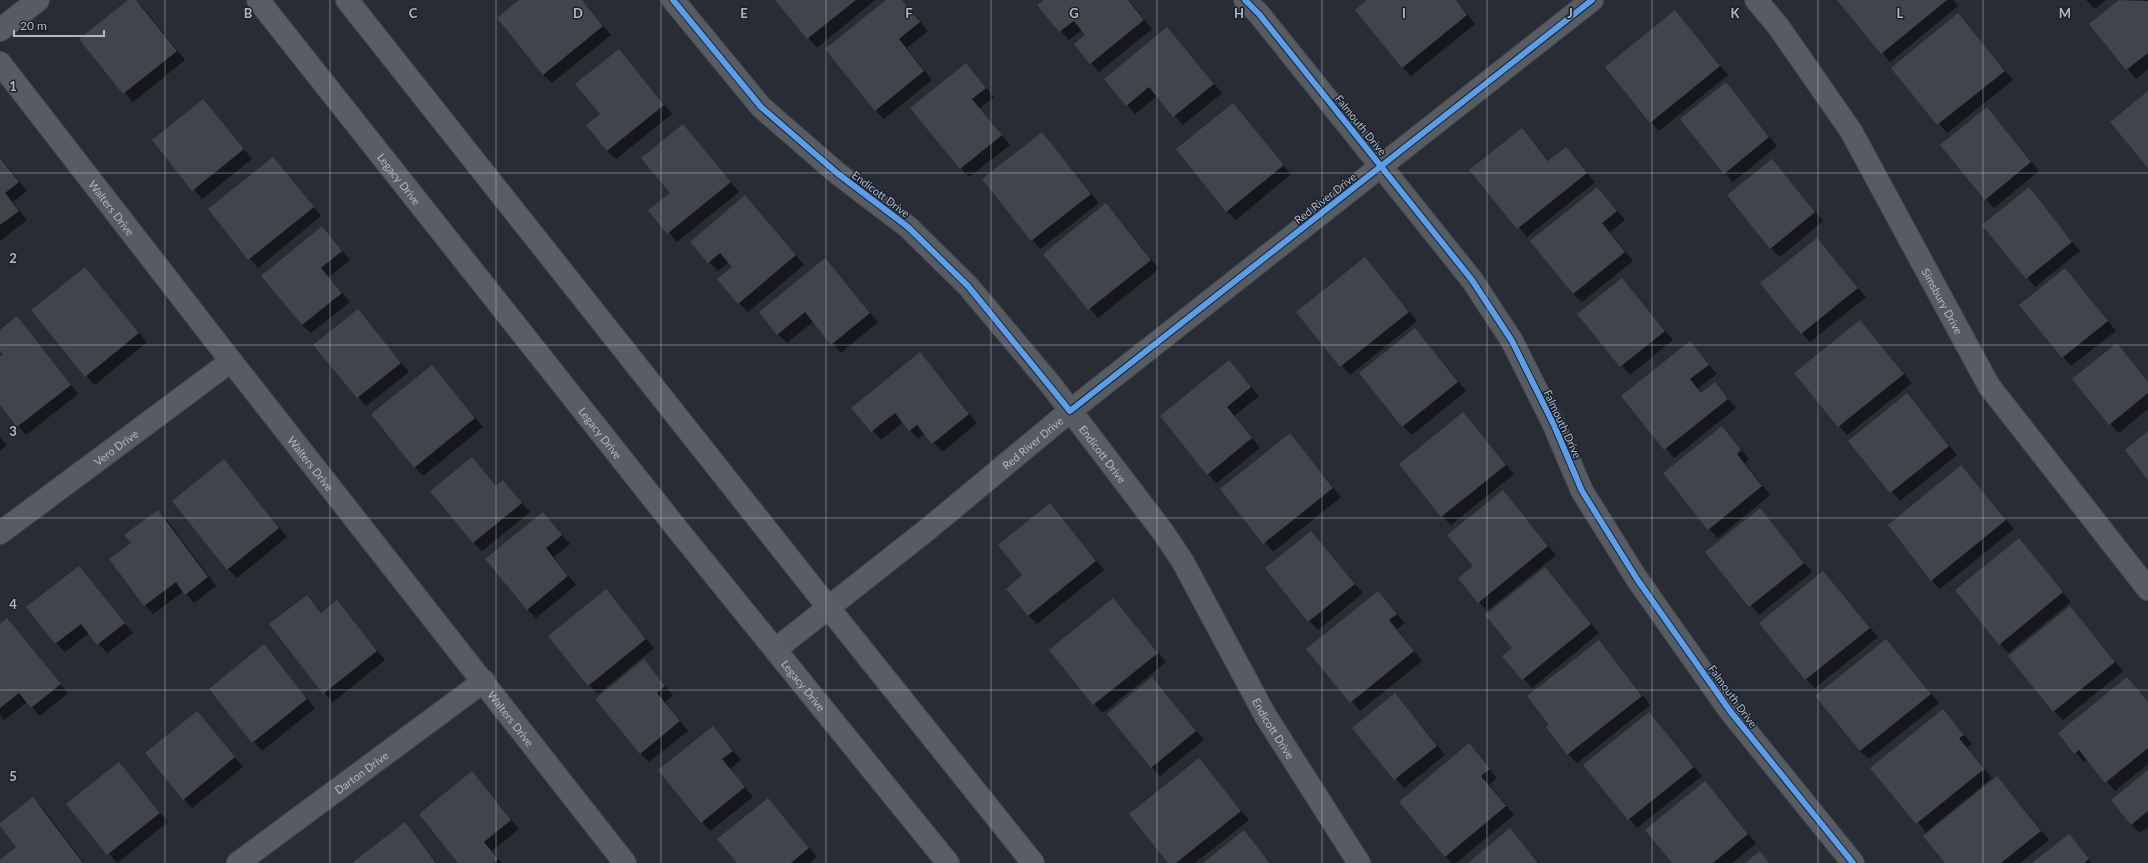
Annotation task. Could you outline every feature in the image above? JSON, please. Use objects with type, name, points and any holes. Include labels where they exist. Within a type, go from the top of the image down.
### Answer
[{"type":"main road","name":"Legacy Drive","points":[[258,0],[678,530],[948,863]]},
{"type":"main road","points":[[347,0],[1033,863]]},
{"type":"street","points":[[0,30],[38,0]]},
{"type":"street","name":"Endicott Drive","points":[[673,0],[761,107],[837,173],[908,227],[968,286],[1051,385],[1163,532],[1183,562],[1264,715],[1359,863]]},
{"type":"street","name":"Falmouth Drive","points":[[1245,0],[1259,14],[1472,280],[1512,341],[1554,425],[1582,490],[1637,579],[1730,711],[1853,863]]},
{"type":"street","name":"Red River Drive","points":[[776,649],[928,529],[1070,411],[1592,0]]},
{"type":"street","name":"Simsbury Drive","points":[[1756,0],[1778,26],[1851,131],[1989,386],[2148,589]]},
{"type":"street","name":"Walters Drive","points":[[0,62],[231,361],[484,681],[625,863]]},
{"type":"street","name":"Vero Drive","points":[[0,533],[231,361]]},
{"type":"street","name":"Darton Drive","points":[[238,863],[484,681]]},
{"type":"building","points":[[128,0],[136,0],[177,51],[123,94],[79,39]]},
{"type":"building","points":[[519,0],[582,0],[603,26],[543,75],[497,18]]},
{"type":"building","points":[[775,0],[856,0],[807,39]]},
{"type":"building","points":[[886,0],[902,0],[920,22],[899,39],[924,71],[875,111],[825,49]]},
{"type":"building","points":[[1044,0],[1128,0],[1144,20],[1090,64],[1074,44],[1085,35],[1074,21],[1059,32],[1037,5]]},
{"type":"building","points":[[1367,0],[1456,0],[1467,15],[1402,68],[1355,10]]},
{"type":"building","points":[[1837,0],[1947,0],[1881,54]]},
{"type":"building","points":[[2119,0],[2148,1],[2148,53],[2126,70],[2089,24]]},
{"type":"building","points":[[1675,10],[1720,66],[1650,123],[1605,67]]},
{"type":"building","points":[[1958,13],[2005,71],[1937,125],[1891,68]]},
{"type":"building","points":[[1167,27],[1214,84],[1173,117],[1149,87],[1126,106],[1104,79]]},
{"type":"building","points":[[619,49],[664,105],[607,151],[586,125],[600,114],[575,84]]},
{"type":"building","points":[[966,63],[986,88],[972,99],[1002,135],[960,169],[910,108]]},
{"type":"building","points":[[1726,82],[1769,137],[1724,174],[1680,119]]},
{"type":"building","points":[[2148,91],[2148,168],[2110,122]]},
{"type":"building","points":[[203,99],[244,149],[192,191],[152,140]]},
{"type":"building","points":[[1233,103],[1284,165],[1226,212],[1176,149]]},
{"type":"building","points":[[1987,107],[2031,162],[1985,200],[1940,145]]},
{"type":"building","points":[[683,124],[731,182],[667,234],[648,210],[670,193],[641,158]]},
{"type":"building","points":[[1522,128],[1548,161],[1566,147],[1587,173],[1517,229],[1469,170]]},
{"type":"building","points":[[1042,132],[1091,194],[1031,241],[982,179]]},
{"type":"building","points":[[273,157],[314,207],[248,260],[208,209]]},
{"type":"building","points":[[0,158],[19,182],[5,193],[19,211],[0,225]]},
{"type":"building","points":[[1772,159],[1815,212],[1770,249],[1727,195]]},
{"type":"building","points":[[1597,187],[1617,211],[1602,223],[1625,252],[1573,294],[1530,241]]},
{"type":"building","points":[[2029,187],[2072,242],[2026,279],[1982,225]]},
{"type":"building","points":[[745,195],[796,255],[738,304],[717,279],[732,267],[720,253],[708,263],[690,242]]},
{"type":"building","points":[[1106,203],[1151,260],[1088,310],[1043,254]]},
{"type":"building","points":[[322,226],[342,251],[321,268],[342,293],[302,325],[261,276]]},
{"type":"building","points":[[1817,238],[1858,288],[1801,334],[1760,283]]},
{"type":"building","points":[[1365,257],[1409,312],[1340,367],[1296,312]]},
{"type":"building","points":[[825,258],[870,313],[831,345],[805,312],[777,335],[759,312]]},
{"type":"building","points":[[85,267],[139,333],[85,377],[31,310]]},
{"type":"building","points":[[2065,268],[2108,321],[2062,358],[2019,305]]},
{"type":"building","points":[[1622,278],[1665,331],[1620,367],[1577,314]]},
{"type":"building","points":[[358,309],[401,363],[357,398],[313,345]]},
{"type":"building","points":[[17,316],[71,385],[17,427],[0,405],[0,357],[3,354],[0,351],[0,330]]},
{"type":"building","points":[[1860,320],[1904,374],[1838,427],[1794,373]]},
{"type":"building","points":[[1415,328],[1458,382],[1402,427],[1359,373]]},
{"type":"building","points":[[1690,341],[1709,365],[1690,379],[1701,393],[1715,382],[1728,399],[1664,450],[1621,396]]},
{"type":"building","points":[[2117,343],[2148,382],[2148,393],[2109,425],[2072,379]]},
{"type":"building","points":[[920,352],[969,414],[932,444],[917,425],[909,431],[895,413],[871,432],[851,408]]},
{"type":"building","points":[[1229,360],[1251,387],[1227,407],[1252,438],[1207,475],[1160,416]]},
{"type":"building","points":[[432,365],[475,418],[414,468],[371,414]]},
{"type":"building","points":[[1907,393],[1949,446],[1890,493],[1848,441]]},
{"type":"building","points":[[1463,412],[1506,465],[1441,517],[1399,464]]},
{"type":"building","points":[[1722,426],[1741,450],[1737,454],[1762,486],[1708,530],[1663,473]]},
{"type":"building","points":[[2148,431],[2148,480],[2125,450]]},
{"type":"building","points":[[1290,433],[1333,488],[1263,544],[1220,489]]},
{"type":"building","points":[[472,457],[496,486],[503,480],[522,503],[473,543],[430,491]]},
{"type":"building","points":[[224,459],[279,528],[227,570],[172,501]]},
{"type":"building","points":[[1961,465],[2006,520],[1931,581],[1888,525]]},
{"type":"building","points":[[1503,490],[1548,546],[1478,603],[1458,578],[1473,566],[1447,535]]},
{"type":"building","points":[[1050,503],[1096,561],[1028,616],[1006,589],[1022,575],[998,545]]},
{"type":"building","points":[[1760,508],[1804,563],[1749,607],[1705,552]]},
{"type":"building","points":[[158,510],[208,577],[185,595],[176,582],[144,606],[109,559],[131,543],[124,535]]},
{"type":"building","points":[[543,512],[562,535],[546,548],[568,576],[527,610],[485,559]]},
{"type":"building","points":[[1311,531],[1355,584],[1308,622],[1265,568]]},
{"type":"building","points":[[2019,538],[2063,592],[1999,645],[1955,590]]},
{"type":"building","points":[[79,566],[125,623],[97,645],[81,624],[55,644],[26,607]]},
{"type":"building","points":[[1545,567],[1591,624],[1522,680],[1502,656],[1512,648],[1485,615]]},
{"type":"building","points":[[1823,571],[1870,628],[1805,680],[1759,623]]},
{"type":"building","points":[[606,589],[646,639],[588,686],[548,636]]},
{"type":"building","points":[[1378,591],[1397,614],[1389,620],[1414,651],[1350,703],[1306,649]]},
{"type":"building","points":[[307,595],[321,613],[337,600],[377,651],[323,694],[269,624]]},
{"type":"building","points":[[1113,598],[1158,653],[1093,705],[1049,650]]},
{"type":"building","points":[[2070,606],[2115,662],[2053,712],[2008,656]]},
{"type":"building","points":[[7,618],[61,684],[31,708],[19,693],[0,708],[0,624]]},
{"type":"building","points":[[1886,639],[1931,694],[1860,751],[1815,696]]},
{"type":"building","points":[[1599,640],[1642,696],[1567,755],[1546,727],[1549,725],[1527,696]]},
{"type":"building","points":[[264,644],[307,699],[252,743],[209,689]]},
{"type":"building","points":[[644,659],[665,686],[657,693],[680,721],[640,754],[595,699]]},
{"type":"building","points":[[1152,677],[1196,731],[1151,768],[1107,714]]},
{"type":"building","points":[[2127,677],[2148,702],[2148,748],[2105,783],[2079,750],[2074,754],[2058,733]]},
{"type":"building","points":[[1395,693],[1437,746],[1394,780],[1352,728]]},
{"type":"building","points":[[1943,709],[1964,735],[1959,738],[1984,769],[1916,824],[1870,768]]},
{"type":"building","points":[[197,711],[235,757],[183,800],[145,753]]},
{"type":"building","points":[[1649,712],[1694,767],[1628,820],[1583,765]]},
{"type":"building","points":[[713,726],[733,751],[722,759],[745,787],[701,823],[658,770]]},
{"type":"building","points":[[1469,743],[1490,769],[1481,776],[1506,806],[1445,857],[1399,802]]},
{"type":"building","points":[[1199,758],[1241,811],[1176,863],[1168,863],[1129,814]]},
{"type":"building","points":[[119,762],[160,813],[107,855],[66,804]]},
{"type":"building","points":[[2148,770],[2148,811],[2131,825],[2111,800]]},
{"type":"building","points":[[472,771],[511,820],[484,842],[498,859],[494,863],[458,863],[419,814]]},
{"type":"building","points":[[1997,776],[2041,831],[2001,863],[1945,863],[1923,836]]},
{"type":"building","points":[[1705,781],[1748,834],[1713,863],[1672,863],[1645,830]]},
{"type":"building","points":[[33,797],[83,863],[0,863],[0,860],[16,847],[0,826],[0,823]]},
{"type":"building","points":[[768,798],[809,848],[791,863],[737,863],[717,839]]},
{"type":"building","points":[[405,822],[436,863],[352,863]]},
{"type":"building","points":[[1510,828],[1538,863],[1468,863]]},
{"type":"building","points":[[1244,830],[1270,863],[1203,863]]},
{"type":"building","points":[[2069,834],[2089,859],[2084,863],[2032,863]]},
{"type":"building","points":[[1760,851],[1769,863],[1745,863]]},
{"type":"cycle path","points":[[673,0],[761,107],[837,173],[908,227],[968,286],[1070,411],[1592,0]]},
{"type":"cycle path","points":[[1245,0],[1259,14],[1472,280],[1512,341],[1554,425],[1582,491],[1637,579],[1730,711],[1853,863]]}]
